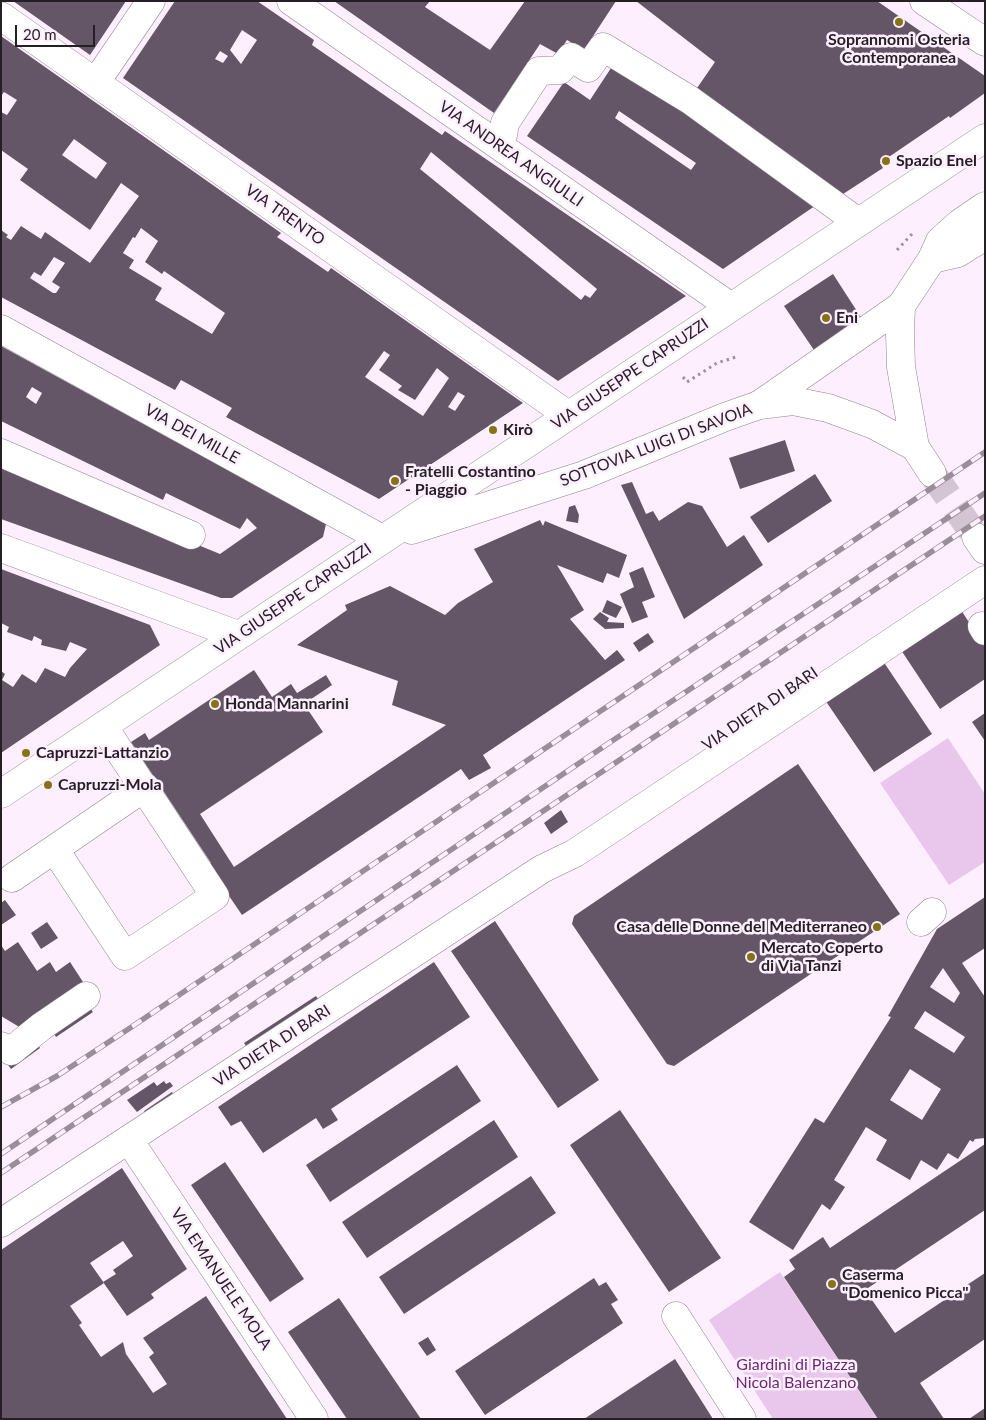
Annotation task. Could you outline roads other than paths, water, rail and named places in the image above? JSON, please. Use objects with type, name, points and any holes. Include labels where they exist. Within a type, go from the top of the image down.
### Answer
[{"type":"street","points":[[96,82],[151,1]]},
{"type":"street","name":"VIA ANDREA ANGIULLI","points":[[291,1],[731,307]]},
{"type":"street","points":[[924,1],[985,42]]},
{"type":"street","name":"VIA TRENTO","points":[[1,16],[568,415]]},
{"type":"street","points":[[502,147],[505,122],[539,71],[560,70],[571,57],[588,68],[602,47],[690,100],[858,222]]},
{"type":"street","name":"VIA GIUSEPPE CAPRUZZI","points":[[1,794],[985,138]]},
{"type":"street","name":"SOTTOVIA LUIGI DI SAVOIA","points":[[382,539],[584,476],[758,404],[901,306],[932,258],[940,241],[960,223],[985,206]]},
{"type":"street","points":[[932,258],[958,253],[985,236]]},
{"type":"street","name":"SOTTOVIA LUIGI DI SAVOIA","points":[[901,306],[901,367],[915,448],[932,473]]},
{"type":"street","name":"VIA DEI MILLE","points":[[1,329],[382,539]]},
{"type":"street","name":"SOTTOVIA LUIGI DI SAVOIA","points":[[758,404],[793,401],[828,408],[872,424],[915,448]]},
{"type":"street","points":[[1,453],[191,535]]},
{"type":"street","points":[[1,548],[238,635]]},
{"type":"street","name":"VIA DIETA DI BARI","points":[[542,869],[557,849],[600,817],[982,548]]},
{"type":"street","name":"VIA DIETA DI BARI","points":[[1,1222],[542,869],[575,853],[985,580]]},
{"type":"street","points":[[55,850],[125,956],[215,896],[103,726]]},
{"type":"street","points":[[12,878],[144,787]]},
{"type":"street","points":[[1,1046],[11,1051],[42,1026],[82,1002]]},
{"type":"street","name":"VIA EMANUELE MOLA","points":[[129,1140],[314,1419]]},
{"type":"street","points":[[676,1316],[742,1419]]},
{"type":"tunnel","points":[[932,473],[976,537]]},
{"type":"railway","points":[[1,1107],[57,1076],[130,1028],[985,452]]},
{"type":"railway","points":[[1,1154],[609,743],[985,493]]},
{"type":"railway","points":[[1,1173],[985,516]]},
{"type":"place","name":"Soprannomi Osteria Contemporanea","points":[[899,22]]},
{"type":"place","name":"Spazio Enel","points":[[886,161]]},
{"type":"place","name":"Eni","points":[[826,318]]},
{"type":"place","name":"Kirò","points":[[493,430]]},
{"type":"place","name":"Fratelli Costantino - Piaggio","points":[[395,481]]},
{"type":"place","name":"Honda Mannarini","points":[[215,704]]},
{"type":"place","name":"Capruzzi-Lattanzio","points":[[26,753]]},
{"type":"place","name":"Capruzzi-Mola","points":[[48,785]]},
{"type":"place","name":"Casa delle Donne del Mediterraneo","points":[[877,927]]},
{"type":"place","name":"Mercato Coperto di Via Tanzi","points":[[751,957]]},
{"type":"place","name":"Caserma \"Domenico Picca\"","points":[[832,1284]]},
{"type":"park label","name":"Giardini di Piazza Nicola Balenzano","points":[[796,1374]]}]
